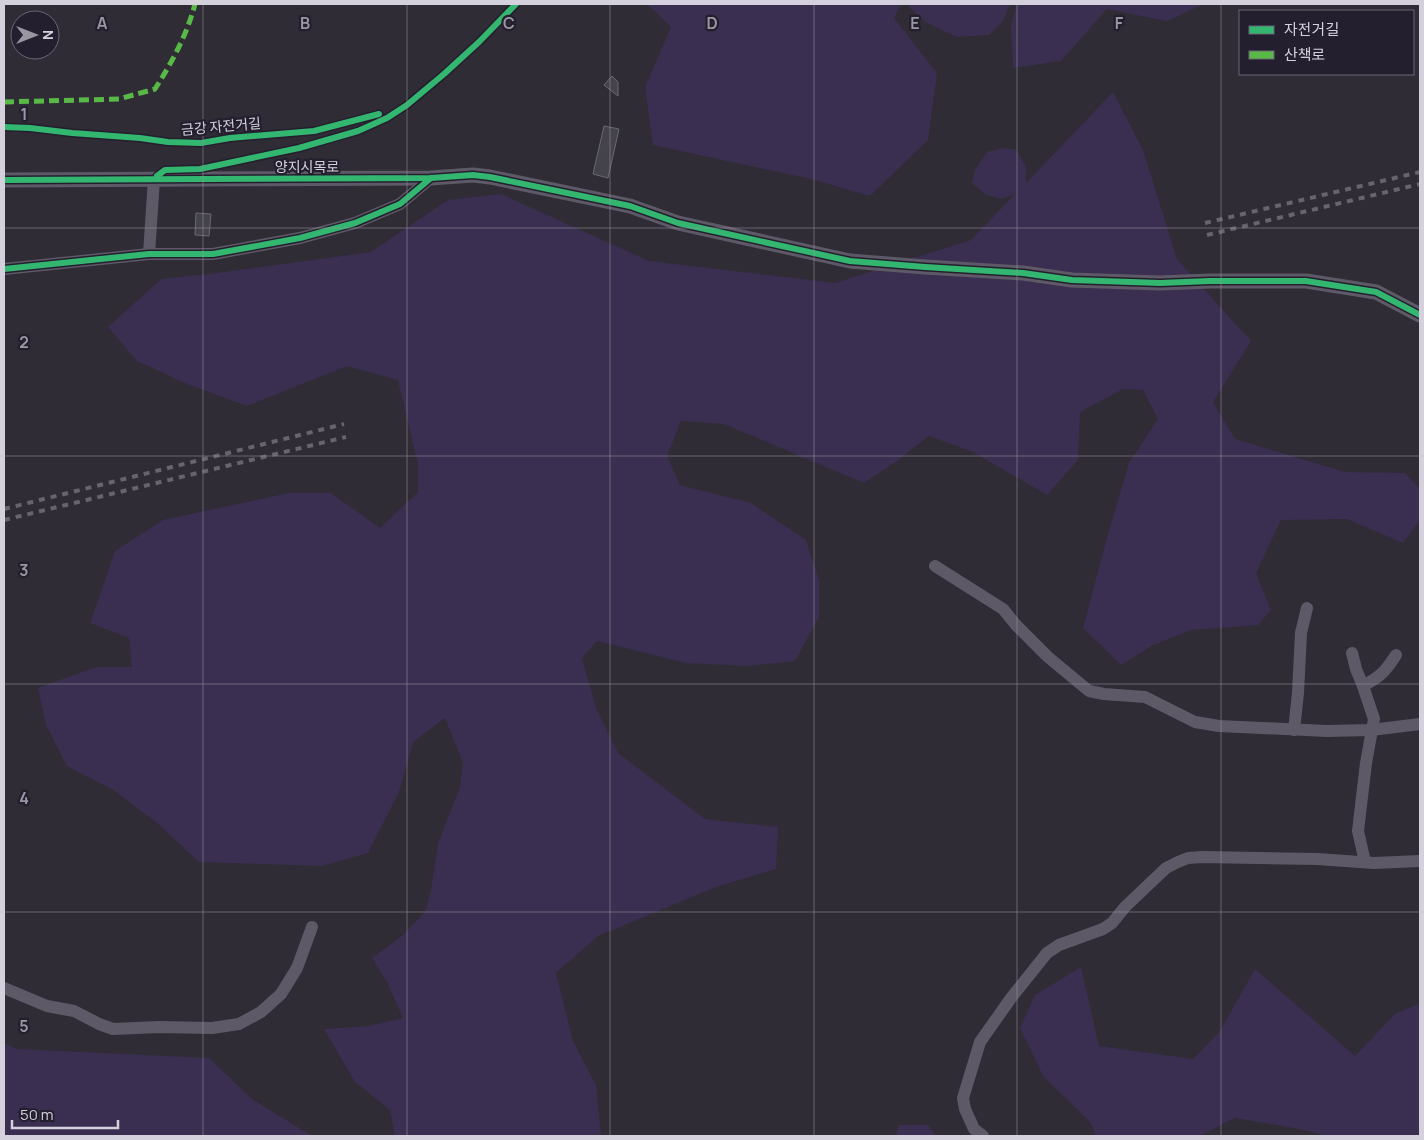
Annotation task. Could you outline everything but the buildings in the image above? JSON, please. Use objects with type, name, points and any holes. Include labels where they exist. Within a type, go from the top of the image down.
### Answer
[{"type":"street","name":"양지시목로","points":[[4,180],[431,178],[474,175],[490,176],[630,206],[678,223],[850,260],[1023,273],[1072,280],[1160,283],[1306,281],[1376,292],[1420,315]]},
{"type":"street","points":[[4,269],[149,254],[213,254],[309,235],[355,223],[400,204],[431,178]]},
{"type":"street","points":[[149,254],[154,179]]},
{"type":"street","points":[[935,566],[1003,608],[1016,625],[1048,657],[1089,691],[1145,697],[1195,722],[1219,726],[1327,731],[1371,730],[1420,724]]},
{"type":"street","points":[[1294,730],[1301,633],[1307,608]]},
{"type":"street","points":[[1352,653],[1374,719],[1358,831],[1365,862]]},
{"type":"street","points":[[1363,686],[1386,671],[1396,655]]},
{"type":"street","points":[[983,1136],[974,1129],[963,1098],[980,1042],[1011,998],[1047,953],[1059,945],[1103,929],[1166,868],[1188,858],[1202,857],[1316,859],[1374,863],[1420,861]]},
{"type":"street","points":[[4,988],[46,1006],[74,1011],[113,1029],[159,1027],[212,1028],[239,1024],[261,1012],[281,994],[297,968],[312,927]]},
{"type":"shaded area","points":[[647,4],[901,4],[894,18],[937,73],[928,140],[870,196],[811,179],[653,145],[645,87],[671,27]]},
{"type":"shaded area","points":[[910,4],[1010,4],[1003,21],[989,35],[957,37],[927,23],[909,7]]},
{"type":"shaded area","points":[[1017,4],[1204,4],[1167,21],[1107,9],[1061,61],[1013,68],[1011,26]]},
{"type":"shaded area","points":[[1113,92],[1143,150],[1177,259],[1251,341],[1213,402],[1235,439],[1345,472],[1405,473],[1420,489],[1420,520],[1403,543],[1347,519],[1281,520],[1256,573],[1271,610],[1258,625],[1191,630],[1151,646],[1121,665],[1083,628],[1129,463],[1158,419],[1143,390],[1123,389],[1080,412],[1078,460],[1047,495],[973,452],[929,436],[897,461],[864,483],[724,424],[681,421],[667,456],[680,485],[751,503],[806,540],[819,580],[819,617],[795,661],[747,666],[686,663],[597,641],[582,658],[596,708],[618,753],[705,819],[778,827],[776,869],[716,887],[598,936],[556,973],[573,1041],[596,1085],[601,1136],[395,1136],[390,1110],[355,1082],[324,1029],[369,1026],[403,1018],[388,984],[372,958],[402,936],[425,912],[431,890],[438,843],[460,787],[463,763],[445,718],[413,742],[399,792],[368,853],[322,866],[199,862],[157,823],[112,789],[67,766],[46,725],[38,688],[96,667],[132,667],[129,638],[90,623],[115,551],[163,520],[289,493],[331,493],[380,528],[418,492],[418,465],[398,380],[347,366],[247,406],[187,384],[137,361],[108,327],[161,279],[371,252],[448,200],[501,194],[649,261],[835,283],[971,240],[1015,194],[1002,199],[986,195],[972,183],[975,170],[987,152],[1003,148],[1016,150],[1026,166],[1026,183]]},
{"type":"shaded area","points":[[1081,967],[1099,1046],[1193,1059],[1220,1031],[1255,969],[1355,1056],[1395,1014],[1420,1003],[1420,1136],[1327,1136],[1235,1118],[1200,1136],[1096,1136],[1090,1122],[1043,1076],[1020,1028],[1035,995]]},
{"type":"shaded area","points":[[4,1043],[17,1049],[209,1058],[252,1099],[312,1136],[4,1136]]},
{"type":"shaded area","points":[[899,1125],[928,1125],[936,1136],[896,1136]]},
{"type":"railway","points":[[1205,223],[1420,172]]},
{"type":"railway","points":[[1207,235],[1420,184]]},
{"type":"railway","points":[[4,509],[344,424]]},
{"type":"railway","points":[[4,520],[346,437]]},
{"type":"marked path","points":[[4,102],[119,99],[155,89],[188,27],[195,4]]},
{"type":"cycle path","points":[[157,176],[165,170],[200,169],[299,148],[358,131],[387,118],[407,105],[444,74],[516,4]]},
{"type":"cycle path","name":"금강 자전거길","points":[[4,127],[168,142],[201,143],[230,138],[314,131],[379,114]]},
{"type":"cycle path","points":[[4,180],[431,178],[473,175],[630,206],[678,223],[850,261],[1023,273],[1072,280],[1160,283],[1306,281],[1376,292],[1420,315]]},
{"type":"cycle path","points":[[4,269],[149,254],[213,254],[300,238],[355,223],[400,204],[431,178]]}]
